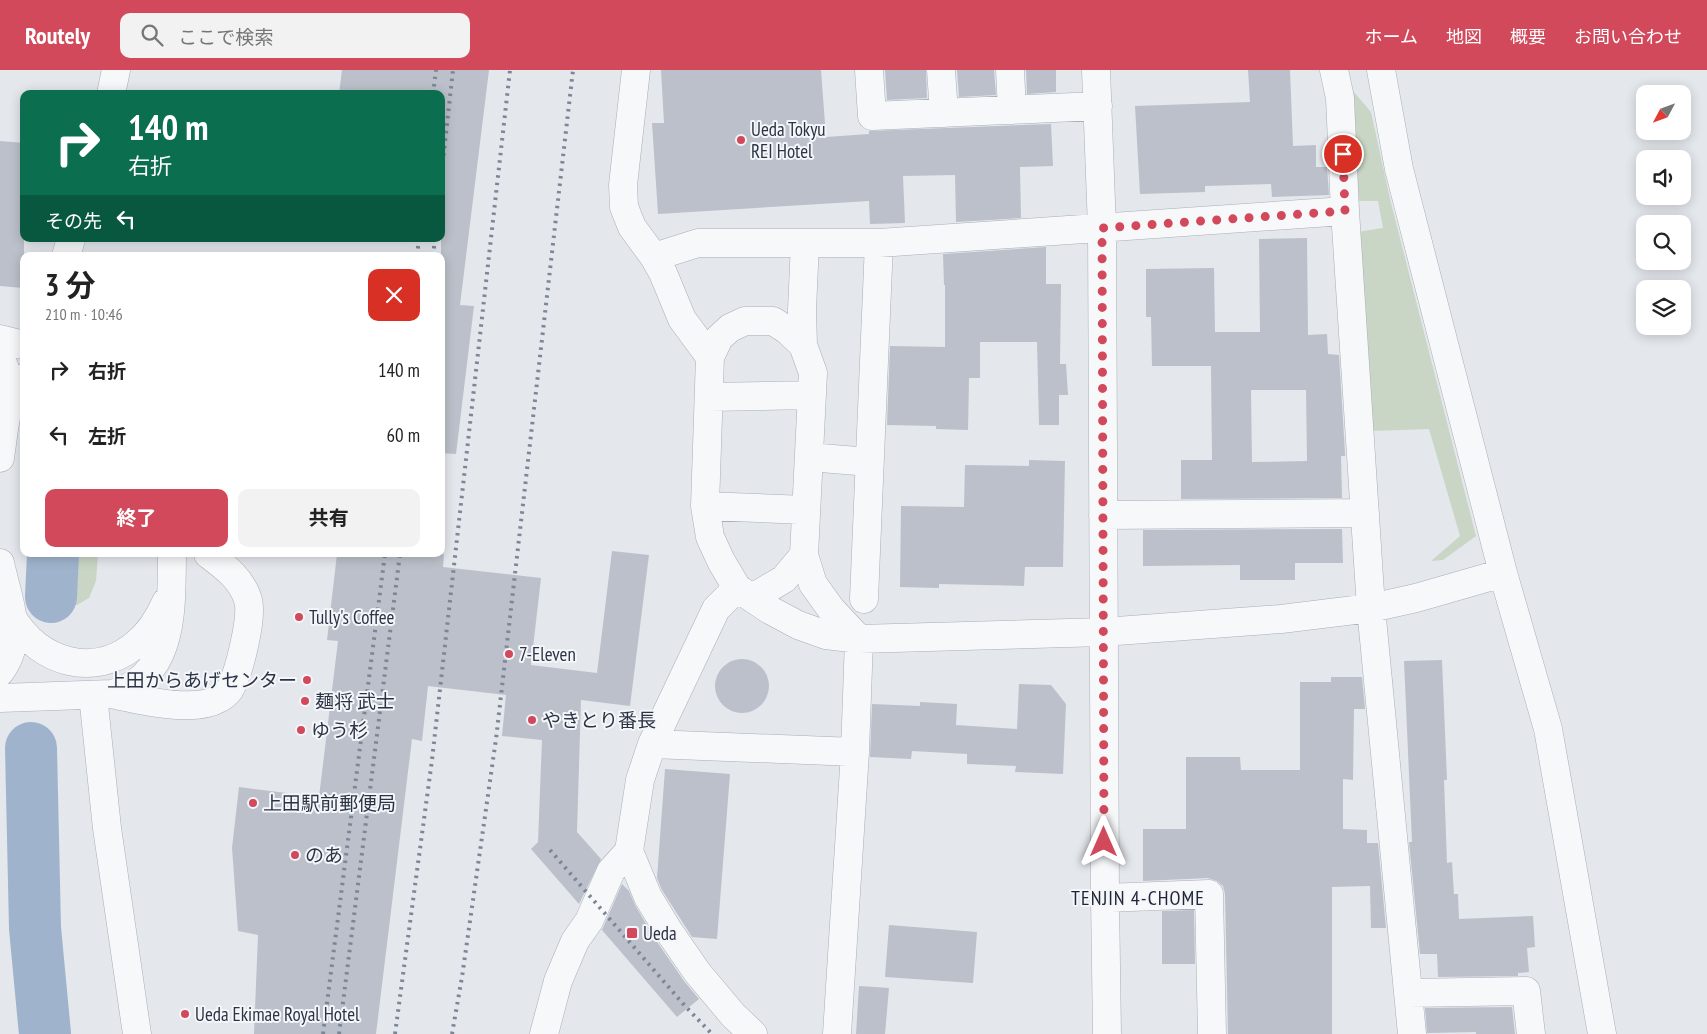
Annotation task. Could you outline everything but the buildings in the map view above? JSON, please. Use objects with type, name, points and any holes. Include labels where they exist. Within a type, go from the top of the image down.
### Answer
[{"type":"street","points":[[112,90],[116,70]]},
{"type":"street","points":[[636,70],[623,185],[624,208],[632,227],[654,257],[682,319],[710,356]]},
{"type":"street","points":[[869,70],[872,116],[1098,106]]},
{"type":"street","points":[[941,70],[944,113]]},
{"type":"street","points":[[1010,70],[1012,110]]},
{"type":"street","points":[[1096,70],[1102,228],[1103,632],[1107,1034]]},
{"type":"street","points":[[1334,70],[1340,98],[1345,211],[1371,608],[1412,1034]]},
{"type":"street","points":[[1381,70],[1400,169],[1503,574],[1548,729],[1602,1034]]},
{"type":"street","points":[[654,257],[698,243],[879,243],[1345,211]]},
{"type":"street","points":[[805,243],[802,345],[813,373],[804,555],[813,584],[831,609],[859,639],[855,752],[836,1034]]},
{"type":"street","points":[[864,599],[868,462],[879,243]]},
{"type":"street","points":[[802,345],[787,330],[773,321],[745,321],[730,328],[719,338],[710,356],[705,506],[710,537],[721,561],[745,593],[770,610],[798,625],[826,635],[859,639],[1103,632],[1281,619],[1371,608],[1424,596],[1503,574]]},
{"type":"street","points":[[0,339],[20,345]]},
{"type":"street","points":[[0,358],[8,377],[13,412]]},
{"type":"street","points":[[0,458],[13,412],[14,390],[20,383]]},
{"type":"street","points":[[710,397],[812,395]]},
{"type":"street","points":[[809,457],[868,462]]},
{"type":"street","points":[[705,506],[806,510]]},
{"type":"street","points":[[1103,515],[1365,513]]},
{"type":"street","points":[[753,1034],[733,1015],[703,979],[668,930],[648,897],[629,852],[640,780],[652,744],[716,609],[745,593],[784,579],[804,555]]},
{"type":"street","points":[[103,695],[135,684],[156,662],[166,641],[172,591],[172,557]]},
{"type":"street","points":[[0,698],[103,695],[143,701],[188,704],[203,704],[217,700],[230,690],[237,671],[250,616],[248,601],[238,580],[211,557]]},
{"type":"street","points":[[0,563],[13,619],[14,643],[4,666],[21,690],[35,697]]},
{"type":"street","points":[[13,619],[21,632],[50,655],[64,661],[77,663],[99,661],[126,652],[144,637],[160,615],[172,591]]},
{"type":"street","points":[[103,695],[107,828],[137,1034]]},
{"type":"street","points":[[652,744],[855,752]]},
{"type":"street","points":[[544,1034],[558,981],[575,941],[589,921],[610,871],[629,852]]},
{"type":"street","points":[[1105,898],[1209,894],[1212,1034]]},
{"type":"street","points":[[1409,993],[1526,991],[1532,1034]]},
{"type":"green space","points":[[1347,84],[1371,112],[1390,199],[1476,536],[1443,560],[1431,561],[1460,536],[1429,429],[1372,431],[1357,232],[1383,228],[1378,201],[1355,201]]},
{"type":"green space","points":[[29,557],[98,557],[96,581],[89,598],[77,605],[48,595],[37,584],[30,566]]},
{"type":"waterway","points":[[51,597],[53,557]]},
{"type":"waterway","points":[[31,748],[35,928],[45,1034]]},
{"type":"railway","points":[[434,90],[436,70]]},
{"type":"railway","points":[[445,142],[453,70]]},
{"type":"railway","points":[[395,1034],[432,760],[510,70]]},
{"type":"railway","points":[[452,1034],[496,739],[573,70]]},
{"type":"railway","points":[[417,252],[419,242]]},
{"type":"railway","points":[[433,252],[435,242]]},
{"type":"railway","points":[[323,1034],[385,557]]},
{"type":"railway","points":[[339,1034],[400,557]]},
{"type":"railway","points":[[550,850],[685,1006],[712,1034]]},
{"type":"place","name":"Ueda Tokyu REI Hotel","points":[[741,140]]},
{"type":"place","name":"Tully's Coffee","points":[[299,617]]},
{"type":"place","name":"7-Eleven","points":[[509,654]]},
{"type":"place","name":"上田からあげセンター","points":[[307,680]]},
{"type":"place","name":"麺将 武士","points":[[305,701]]},
{"type":"place","name":"やきとり番長","points":[[532,720]]},
{"type":"place","name":"ゆう杉","points":[[301,730]]},
{"type":"place","name":"上田駅前郵便局","points":[[253,803]]},
{"type":"place","name":"のあ","points":[[295,855]]},
{"type":"place","name":"Ueda","points":[[632,933]]},
{"type":"place","name":"Ueda Ekimae Royal Hotel","points":[[185,1014]]},
{"type":"district","name":"TENJIN 4-CHOME","points":[[1138,898]]},
{"type":"route","points":[[1104,842],[1102,228],[1345,211],[1343,154]]}]
